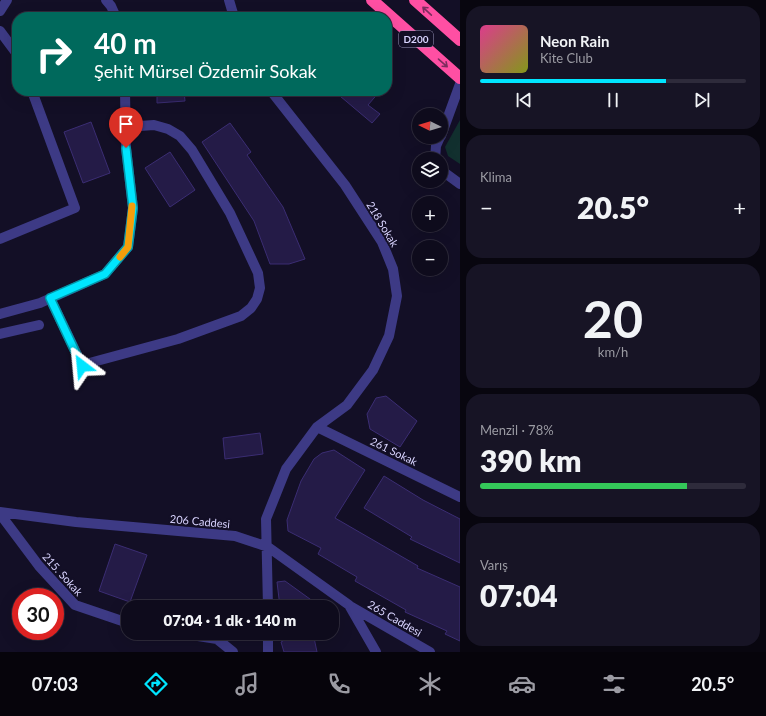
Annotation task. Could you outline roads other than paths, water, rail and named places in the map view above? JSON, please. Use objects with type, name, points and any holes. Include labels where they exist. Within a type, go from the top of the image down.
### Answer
[{"type":"highway","name":"D200","points":[[372,0],[386,12]]},
{"type":"highway","name":"D200","points":[[415,0],[460,40]]},
{"type":"highway","name":"D200","points":[[392,18],[460,78]]},
{"type":"street","points":[[0,11],[7,0]]},
{"type":"street","points":[[106,0],[113,12]]},
{"type":"street","points":[[229,0],[233,12]]},
{"type":"street","points":[[0,31],[12,47]]},
{"type":"street","points":[[448,117],[460,84]]},
{"type":"street","points":[[0,239],[75,208],[34,96]]},
{"type":"street","points":[[0,314],[50,298],[105,274],[128,247],[133,208],[126,127],[125,96]]},
{"type":"street","name":"218 Sokak","points":[[268,600],[268,547],[266,520],[286,469],[317,427],[347,404],[373,370],[389,336],[397,296],[394,269],[382,242],[345,185],[274,96]]},
{"type":"street","points":[[50,298],[82,366],[178,340],[241,316],[251,308],[257,298],[260,288],[258,273],[230,213],[192,150],[180,136],[168,129],[154,125],[126,127]]},
{"type":"street","points":[[448,175],[460,184]]},
{"type":"street","points":[[0,334],[39,325]]},
{"type":"street","name":"261 Sokak","points":[[317,427],[460,497]]},
{"type":"street","name":"206 Caddesi","points":[[0,513],[76,522],[235,536],[268,547],[348,605],[376,652]]},
{"type":"street","name":"215. Sokak","points":[[0,513],[39,566],[74,605],[121,621]]},
{"type":"street","name":"265 Caddesi","points":[[348,605],[430,652]]},
{"type":"street","points":[[218,640],[233,652]]},
{"type":"street","points":[[268,640],[268,652]]}]
